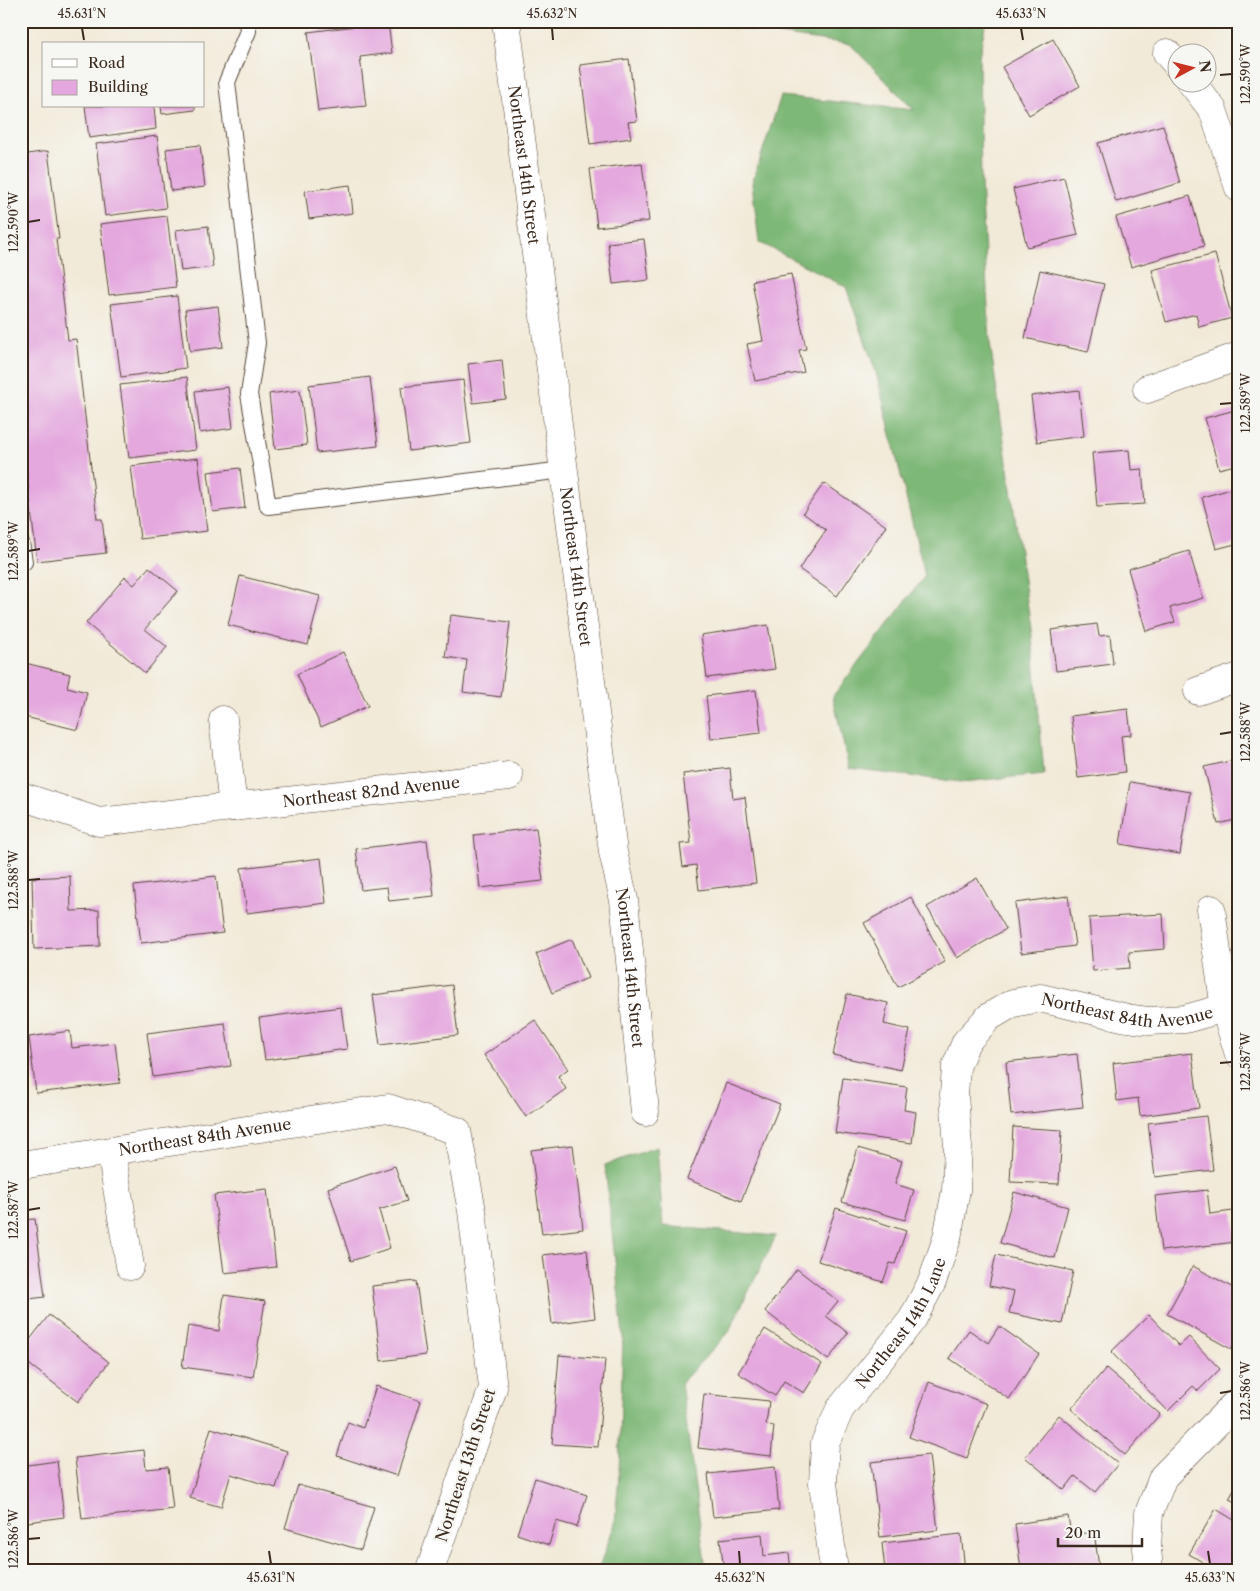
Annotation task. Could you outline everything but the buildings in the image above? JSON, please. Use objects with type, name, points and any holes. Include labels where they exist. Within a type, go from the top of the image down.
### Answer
[{"type":"street","name":"Northeast 14th Street","points":[[506,21],[613,852],[624,900],[645,1112]]},
{"type":"street","points":[[1199,92],[1213,110],[1239,188]]},
{"type":"street","points":[[1147,389],[1239,356]]},
{"type":"street","points":[[1198,691],[1239,677]]},
{"type":"street","points":[[223,720],[234,807]]},
{"type":"street","name":"Northeast 82nd Avenue","points":[[21,796],[99,822],[508,776]]},
{"type":"street","points":[[1211,909],[1232,1006],[1239,1054]]},
{"type":"street","name":"Northeast 84th Avenue","points":[[956,1067],[966,1042],[989,1017],[1012,1003],[1040,998],[1126,1018],[1149,1021],[1185,1019],[1232,1006]]},
{"type":"street","name":"Northeast 14th Lane","points":[[834,1570],[823,1483],[825,1443],[840,1409],[912,1320],[932,1282],[947,1238],[956,1190],[958,1147],[954,1095],[956,1067]]},
{"type":"street","name":"Northeast 84th Avenue","points":[[21,1165],[388,1108]]},
{"type":"street","name":"Northeast 13th Street","points":[[388,1108],[457,1131],[472,1211],[493,1388],[430,1570]]},
{"type":"street","points":[[111,1151],[130,1266]]},
{"type":"street","points":[[1150,1570],[1147,1548],[1149,1513],[1163,1477],[1239,1400]]},
{"type":"lane","points":[[247,21],[248,31],[227,82],[257,343],[248,394],[268,506],[563,470]]},
{"type":"lane","points":[[21,542],[24,562],[21,562]]},
{"type":"green space","points":[[685,21],[986,21],[979,56],[981,182],[990,343],[1032,636],[1044,774],[962,782],[849,769],[833,696],[925,576],[876,372],[846,287],[759,242],[752,183],[781,96],[914,110],[850,44]]},
{"type":"green space","points":[[657,1147],[663,1226],[776,1236],[728,1333],[681,1383],[706,1570],[598,1570],[615,1523],[619,1474],[623,1335],[605,1165]]}]
